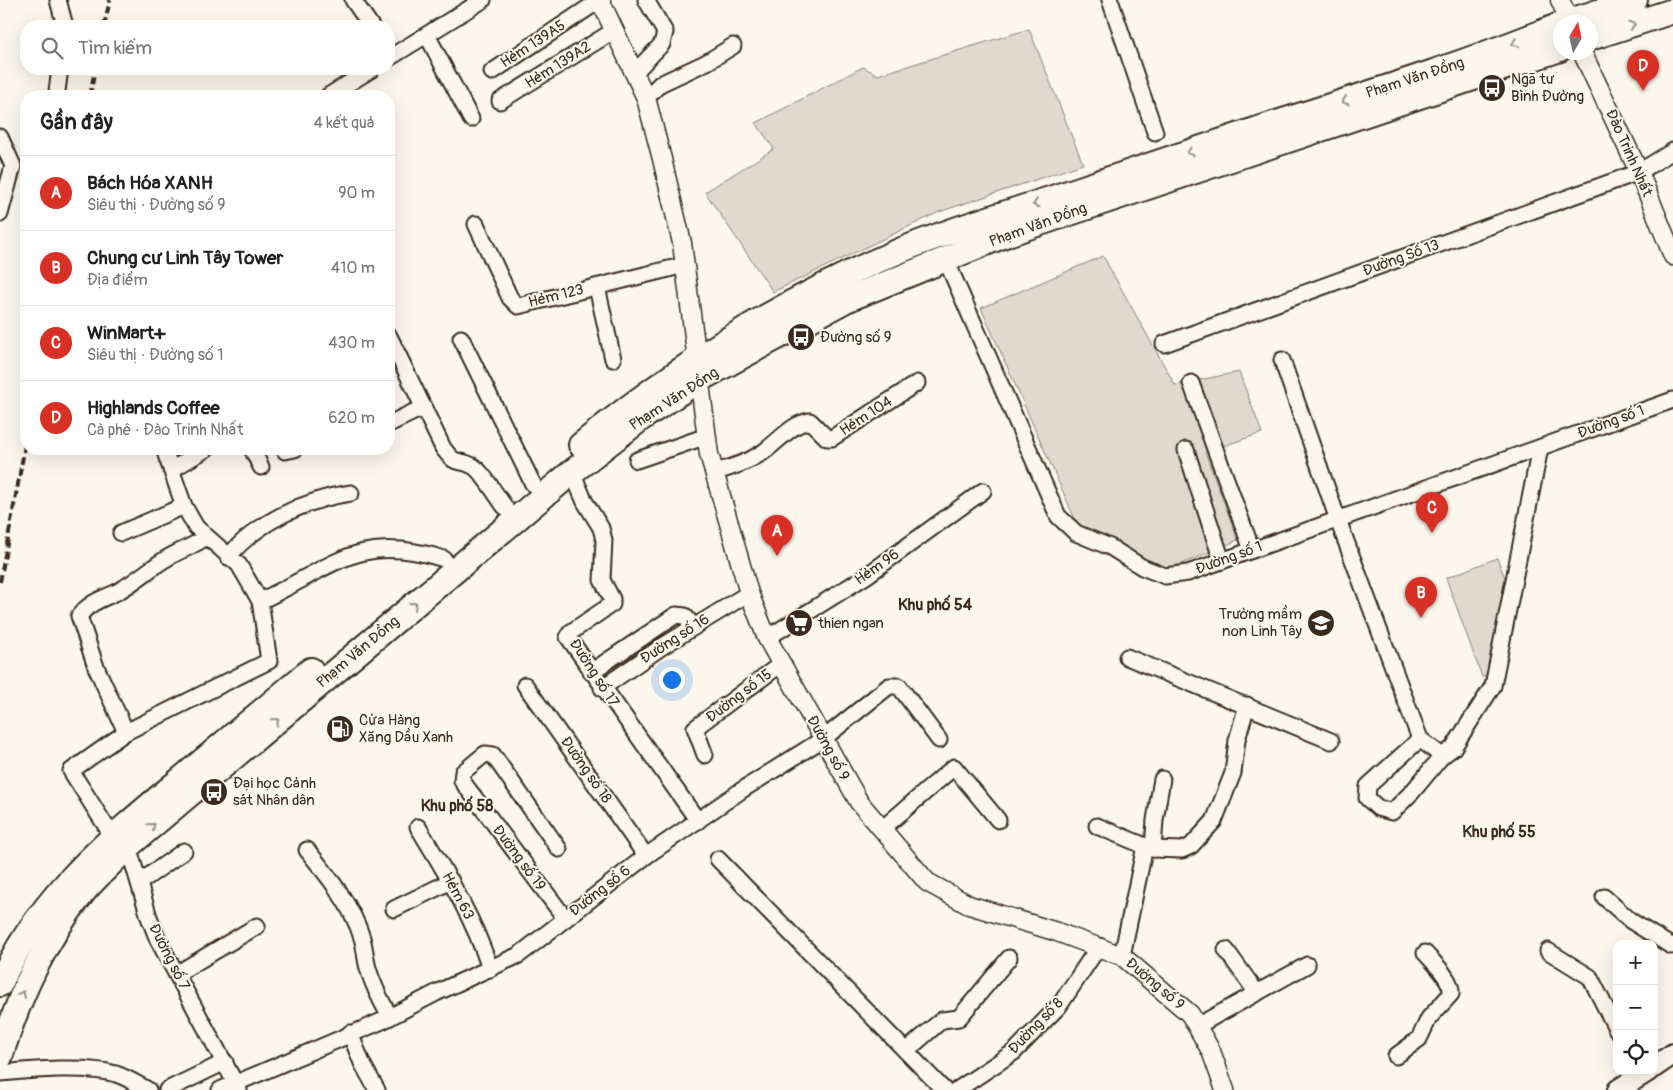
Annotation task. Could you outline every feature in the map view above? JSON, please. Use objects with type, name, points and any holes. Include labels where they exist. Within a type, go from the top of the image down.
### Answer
[{"type":"highway","name":"Phạm Văn Đồng","points":[[1591,15],[1635,0]]},
{"type":"highway","points":[[1598,35],[1673,11]]},
{"type":"highway","name":"Phạm Văn Đồng","points":[[0,984],[40,914],[60,890],[572,472],[643,417],[757,322],[822,287],[894,254],[1253,131],[1408,81],[1553,29]]},
{"type":"highway","name":"Phạm Văn Đồng","points":[[0,1057],[12,1019],[38,957],[121,842],[171,787],[627,407],[699,369],[846,300],[1010,233],[1553,51]]},
{"type":"main road","points":[[1658,1064],[1673,1054]]},
{"type":"main road","points":[[1618,1090],[1640,1075]]},
{"type":"street","points":[[58,0],[63,20]]},
{"type":"street","points":[[353,0],[367,20]]},
{"type":"street","points":[[395,53],[483,0]]},
{"type":"street","name":"Đường số 9","points":[[600,0],[646,98],[680,234],[707,436],[714,472],[749,593],[767,638],[859,802],[927,882],[969,905],[1099,946],[1122,956],[1190,1014],[1214,1056],[1225,1090]]},
{"type":"street","name":"Hẻm 139A5","points":[[492,72],[600,0]]},
{"type":"street","points":[[635,72],[662,44],[665,32],[646,0]]},
{"type":"street","points":[[1110,0],[1155,132]]},
{"type":"street","points":[[1560,0],[1565,15]]},
{"type":"street","name":"Hẻm 139A2","points":[[500,101],[615,30]]},
{"type":"street","points":[[427,35],[471,119]]},
{"type":"street","points":[[646,98],[660,84],[707,62],[732,46]]},
{"type":"street","name":"Đào Trinh Nhất","points":[[1586,60],[1639,172],[1673,256]]},
{"type":"street","points":[[56,90],[59,75]]},
{"type":"street","points":[[338,90],[362,75]]},
{"type":"street","points":[[0,137],[13,166],[4,185],[0,214]]},
{"type":"street","name":"Đường Số 13","points":[[1164,344],[1639,172],[1673,151]]},
{"type":"street","name":"Hẻm 123","points":[[476,224],[510,298],[518,306],[685,265]]},
{"type":"street","name":"Đường số 1","points":[[946,260],[1058,516],[1076,533],[1110,546],[1142,567],[1166,576],[1188,573],[1673,400]]},
{"type":"street","points":[[597,287],[614,359]]},
{"type":"street","points":[[461,338],[534,484]]},
{"type":"street","points":[[395,348],[443,448],[453,461],[472,466],[482,474],[506,507]]},
{"type":"street","points":[[1282,360],[1338,520],[1420,739],[1442,756]]},
{"type":"street","name":"Hẻm 104","points":[[714,472],[742,465],[763,452],[802,422],[810,421],[827,438],[832,438],[917,383]]},
{"type":"street","points":[[1191,383],[1252,550]]},
{"type":"street","points":[[395,421],[424,407]]},
{"type":"street","points":[[637,460],[707,436]]},
{"type":"street","points":[[1420,739],[1368,786],[1367,798],[1378,808],[1392,812],[1442,756],[1453,748],[1493,686],[1540,448]]},
{"type":"street","points":[[1186,450],[1222,561]]},
{"type":"street","points":[[167,455],[184,506],[196,528],[239,566],[260,601],[269,661],[126,732],[96,666],[79,616],[87,606],[117,592],[152,571],[168,558],[192,548],[206,538]]},
{"type":"street","points":[[173,469],[196,455]]},
{"type":"street","points":[[255,455],[260,467]]},
{"type":"street","name":"Đường số 17","points":[[572,472],[585,502],[601,528],[604,540],[602,580],[612,599],[612,604],[571,632],[568,637],[602,688],[698,821]]},
{"type":"street","name":"Hẻm 96","points":[[767,638],[866,576],[983,490]]},
{"type":"street","points":[[228,557],[241,541],[270,522],[327,496],[351,493]]},
{"type":"street","points":[[121,533],[184,506]]},
{"type":"street","points":[[260,601],[351,553],[391,548],[417,550],[444,559]]},
{"type":"street","name":"Đường số 16","points":[[602,688],[749,593]]},
{"type":"street","points":[[591,672],[676,615],[685,616],[694,627]]},
{"type":"street","points":[[1127,657],[1331,740]]},
{"type":"street","name":"Đường số 15","points":[[706,755],[695,728],[781,664]]},
{"type":"street","name":"Đường số 18","points":[[525,685],[646,856]]},
{"type":"street","name":"Đường số 6","points":[[220,1090],[238,1086],[520,955],[646,856],[823,738],[889,686],[899,686],[939,740]]},
{"type":"street","points":[[1097,826],[1149,847],[1182,850],[1191,846],[1214,822],[1233,773],[1237,740],[1247,705]]},
{"type":"street","name":"Đường số 7","points":[[126,732],[71,772],[121,842],[140,882],[155,932],[238,1086]]},
{"type":"street","name":"Đường số 19","points":[[559,849],[493,755],[485,754],[463,772],[462,781],[565,918]]},
{"type":"street","points":[[882,829],[954,767],[998,820]]},
{"type":"street","points":[[1122,956],[1149,847],[1162,779]]},
{"type":"street","name":"Hẻm 63","points":[[418,827],[451,881],[481,942],[490,969]]},
{"type":"street","points":[[307,850],[333,882],[362,937],[368,968],[378,996],[390,1017]]},
{"type":"street","points":[[140,882],[184,851]]},
{"type":"street","points":[[718,859],[944,1090]]},
{"type":"street","points":[[394,909],[451,881]]},
{"type":"street","points":[[1604,897],[1630,921],[1671,946],[1673,945]]},
{"type":"street","points":[[178,973],[257,926]]},
{"type":"street","name":"Đường số 8","points":[[957,1090],[1014,1052],[1059,1006],[1099,946]]},
{"type":"street","points":[[1226,950],[1257,993]]},
{"type":"street","points":[[1548,951],[1590,977],[1613,1022]]},
{"type":"street","points":[[1396,1056],[1418,1039],[1429,1018],[1451,994],[1452,989],[1448,982],[1425,954]]},
{"type":"street","points":[[906,1051],[942,1020],[959,1018],[1009,958]]},
{"type":"street","points":[[1197,1026],[1307,966]]},
{"type":"street","points":[[350,1033],[362,1063],[377,1090]]},
{"type":"street","points":[[167,1090],[225,1062]]},
{"type":"street","points":[[0,1073],[62,1070],[114,1074],[131,1080],[148,1090]]},
{"type":"shaded area","points":[[1029,29],[1083,164],[939,212],[773,292],[705,192],[774,149],[756,123],[863,67],[878,75]]},
{"type":"shaded area","points":[[1103,256],[1175,385],[1239,372],[1262,433],[1205,452],[1238,540],[1165,571],[1079,528],[981,308]]},
{"type":"shaded area","points":[[1497,558],[1507,583],[1488,675],[1482,677],[1446,578]]},
{"type":"railway","points":[[105,20],[110,0]]},
{"type":"railway","points":[[91,90],[94,75]]},
{"type":"railway","points":[[0,582],[23,455]]},
{"type":"place","name":"Ngã tư Bình Đường","points":[[1492,88]]},
{"type":"place","name":"Highlands Coffee","points":[[1643,91]]},
{"type":"place","name":"Đường số 9","points":[[801,337]]},
{"type":"place","name":"WinMart+","points":[[1432,533]]},
{"type":"place","name":"Bách Hóa XANH","points":[[777,556]]},
{"type":"place","name":"Chung cư Linh Tây Tower","points":[[1421,618]]},
{"type":"place","name":"thien ngan","points":[[799,623]]},
{"type":"place","name":"Trường mầm non Linh Tây","points":[[1321,623]]},
{"type":"place","name":"Cửa Hàng Xăng Dầu Xanh","points":[[340,729]]},
{"type":"place","name":"Đại học Cảnh sát Nhân dân","points":[[214,792]]},
{"type":"district","name":"Khu phố 54","points":[[935,605]]},
{"type":"district","name":"Khu phố 58","points":[[457,806]]},
{"type":"district","name":"Khu phố 55","points":[[1499,832]]}]
